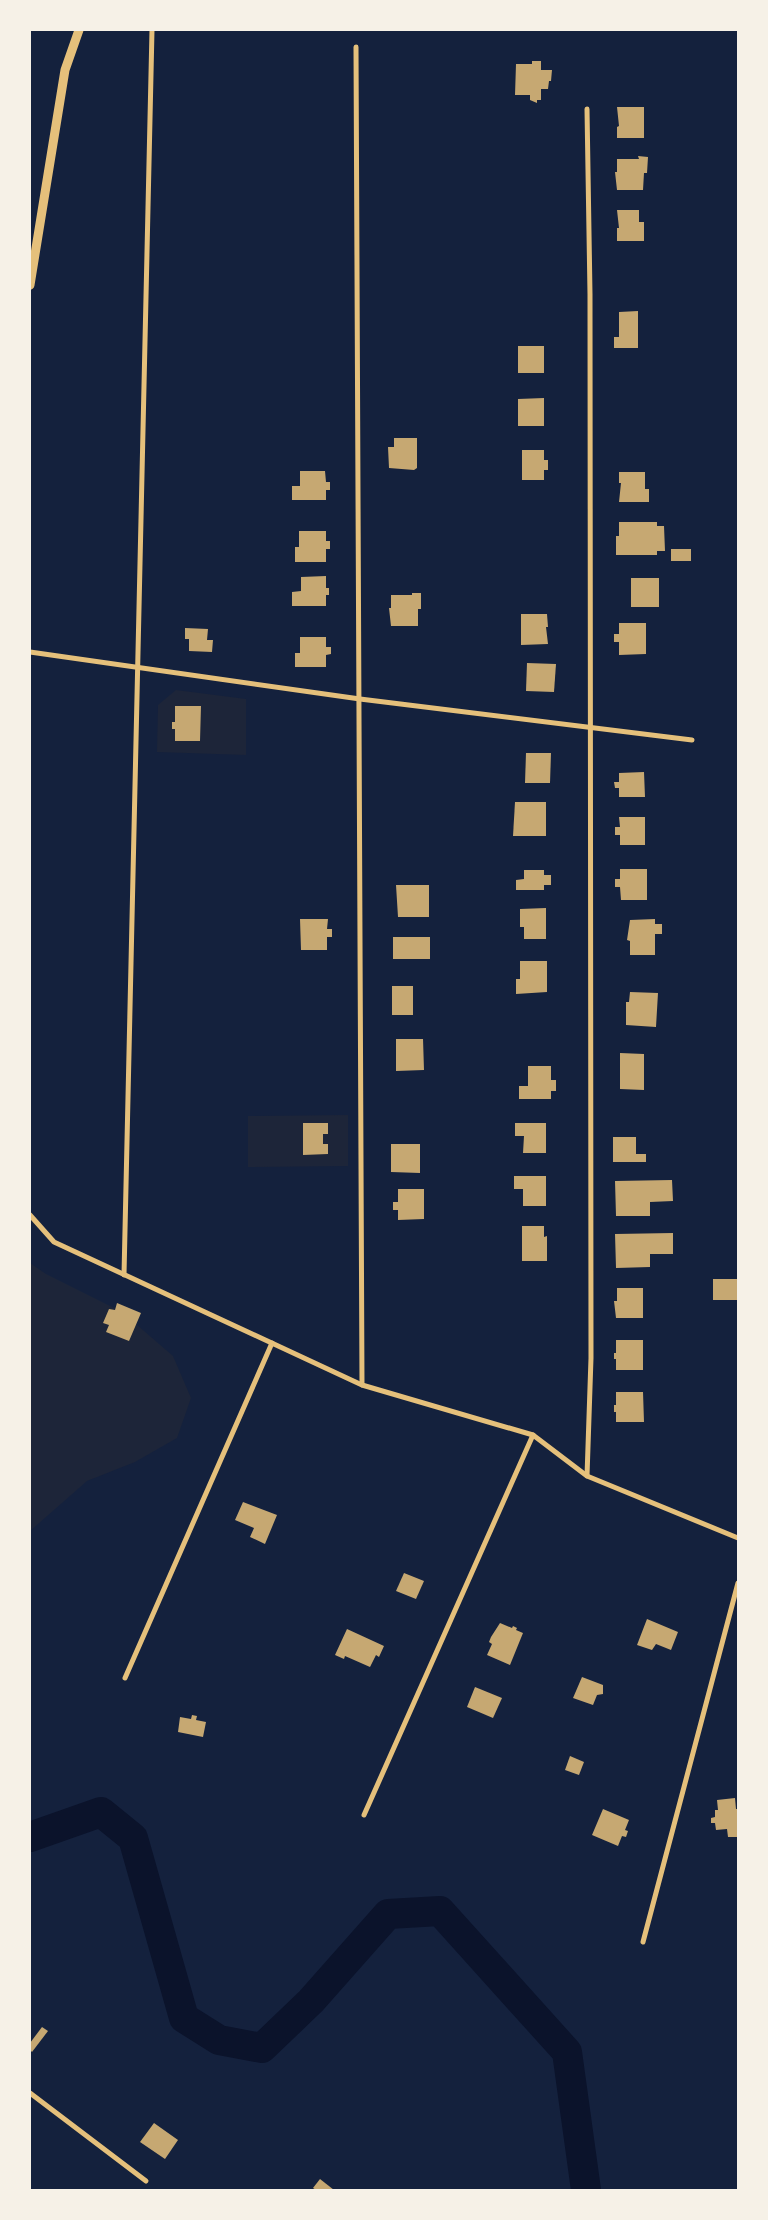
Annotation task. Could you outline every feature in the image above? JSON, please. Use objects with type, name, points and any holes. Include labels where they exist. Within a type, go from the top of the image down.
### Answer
[{"type":"street","points":[[30,285],[65,70],[79,30]]},
{"type":"street","points":[[124,1275],[152,30]]},
{"type":"street","points":[[356,47],[362,1385]]},
{"type":"street","points":[[587,1476],[591,1358],[590,294],[588,109]]},
{"type":"street","points":[[30,652],[360,699],[692,740]]},
{"type":"street","points":[[30,1215],[54,1242],[362,1385],[533,1435],[587,1476],[738,1538]]},
{"type":"street","points":[[125,1678],[272,1343]]},
{"type":"street","points":[[364,1815],[533,1435]]},
{"type":"street","points":[[643,1942],[738,1583]]},
{"type":"street","points":[[30,2093],[146,2181]]},
{"type":"shaded area","points":[[176,690],[246,699],[246,755],[157,752],[158,705]]},
{"type":"shaded area","points":[[348,1115],[348,1166],[248,1167],[248,1116]]},
{"type":"shaded area","points":[[30,1263],[46,1274],[122,1312],[173,1356],[191,1398],[177,1438],[135,1462],[87,1481],[30,1531]]},
{"type":"building","points":[[532,61],[541,61],[541,70],[552,70],[548,89],[541,89],[541,100],[537,100],[537,103],[530,100],[530,95],[515,95],[516,64],[532,64]]},
{"type":"building","points":[[617,107],[644,107],[644,138],[617,138],[617,127],[619,126]]},
{"type":"building","points":[[638,156],[648,157],[647,173],[644,173],[643,190],[617,190],[615,172],[617,172],[617,159],[639,159]]},
{"type":"building","points":[[617,210],[639,210],[639,222],[644,222],[644,241],[617,241],[617,228],[619,228]]},
{"type":"building","points":[[638,311],[638,348],[614,348],[614,337],[619,337],[619,312]]},
{"type":"building","points":[[518,346],[544,346],[544,373],[518,373]]},
{"type":"building","points":[[544,398],[544,426],[518,426],[518,399]]},
{"type":"building","points":[[394,438],[417,438],[417,468],[414,470],[389,468],[388,447],[394,447]]},
{"type":"building","points":[[522,450],[544,450],[544,460],[548,460],[548,470],[544,470],[544,480],[522,480]]},
{"type":"building","points":[[300,471],[325,471],[326,482],[330,482],[330,490],[326,490],[326,500],[292,500],[292,486],[300,486]]},
{"type":"building","points":[[619,472],[645,472],[645,489],[649,489],[649,502],[619,502],[621,483],[619,483]]},
{"type":"building","points":[[619,522],[657,522],[657,526],[664,526],[665,551],[657,551],[657,555],[616,555],[616,536],[619,536]]},
{"type":"building","points":[[299,531],[326,531],[326,541],[330,541],[330,549],[326,549],[326,562],[295,562],[295,547],[299,547]]},
{"type":"building","points":[[671,549],[691,549],[691,561],[671,561]]},
{"type":"building","points":[[326,576],[326,588],[329,588],[329,595],[326,595],[326,606],[292,606],[292,592],[301,591],[301,577]]},
{"type":"building","points":[[631,578],[659,578],[659,607],[631,607]]},
{"type":"building","points":[[412,593],[421,593],[421,609],[418,609],[418,626],[391,626],[389,608],[391,608],[391,595],[412,595]]},
{"type":"building","points":[[521,614],[547,614],[548,644],[521,645]]},
{"type":"building","points":[[619,623],[646,623],[646,654],[619,655],[619,642],[614,642],[614,634],[619,634]]},
{"type":"building","points":[[185,628],[208,629],[207,640],[213,640],[212,652],[189,651],[189,639],[185,639]]},
{"type":"building","points":[[300,637],[326,637],[326,647],[331,647],[331,654],[326,655],[326,667],[295,667],[295,653],[300,653]]},
{"type":"building","points":[[527,663],[556,664],[554,692],[526,691]]},
{"type":"building","points":[[175,706],[201,706],[200,741],[175,741],[175,729],[172,729],[172,722],[175,722]]},
{"type":"building","points":[[526,753],[551,753],[550,783],[525,783]]},
{"type":"building","points":[[644,772],[645,797],[619,797],[619,788],[615,788],[614,782],[619,782],[619,773]]},
{"type":"building","points":[[515,802],[546,802],[546,836],[513,836]]},
{"type":"building","points":[[619,817],[645,817],[645,845],[620,845],[620,835],[615,835],[615,827],[620,827]]},
{"type":"building","points":[[620,869],[647,869],[647,900],[621,900],[620,887],[615,887],[615,879],[620,879]]},
{"type":"building","points":[[524,870],[544,870],[544,875],[551,875],[551,885],[544,885],[544,890],[516,890],[516,880],[524,879]]},
{"type":"building","points":[[396,885],[429,885],[429,917],[398,917]]},
{"type":"building","points":[[546,908],[546,939],[524,939],[524,927],[520,927],[520,909]]},
{"type":"building","points":[[300,919],[328,919],[327,929],[332,929],[332,937],[327,937],[327,950],[301,950]]},
{"type":"building","points":[[655,919],[655,924],[662,924],[662,934],[655,934],[655,955],[630,955],[630,941],[627,940],[630,920]]},
{"type":"building","points":[[393,937],[430,937],[430,959],[393,959]]},
{"type":"building","points":[[520,961],[547,961],[547,992],[516,994],[516,979],[520,979]]},
{"type":"building","points":[[392,986],[413,986],[413,1015],[392,1015]]},
{"type":"building","points":[[630,992],[658,993],[656,1027],[626,1025],[626,1002],[629,1002]]},
{"type":"building","points":[[396,1039],[423,1039],[424,1070],[396,1071]]},
{"type":"building","points":[[620,1053],[644,1054],[644,1090],[620,1089]]},
{"type":"building","points":[[528,1066],[551,1066],[551,1080],[556,1080],[556,1091],[551,1091],[551,1099],[519,1099],[519,1086],[528,1086]]},
{"type":"building","points":[[303,1123],[328,1123],[328,1134],[323,1134],[323,1144],[328,1144],[328,1154],[303,1155]]},
{"type":"building","points":[[515,1123],[546,1123],[546,1153],[523,1153],[524,1136],[515,1136]]},
{"type":"building","points":[[613,1137],[636,1137],[636,1154],[646,1154],[646,1162],[613,1162]]},
{"type":"building","points":[[391,1144],[420,1144],[420,1173],[391,1172]]},
{"type":"building","points":[[514,1176],[546,1176],[546,1206],[523,1206],[523,1189],[514,1189]]},
{"type":"building","points":[[672,1180],[673,1201],[650,1202],[650,1216],[616,1216],[615,1181]]},
{"type":"building","points":[[398,1189],[424,1189],[424,1219],[398,1220],[398,1210],[393,1210],[393,1202],[398,1202]]},
{"type":"building","points":[[522,1226],[544,1226],[544,1237],[547,1236],[547,1261],[522,1261]]},
{"type":"building","points":[[673,1233],[673,1254],[650,1254],[650,1267],[616,1268],[615,1234]]},
{"type":"building","points":[[713,1279],[738,1279],[738,1300],[713,1300]]},
{"type":"building","points":[[617,1288],[643,1288],[643,1318],[616,1318],[614,1301],[617,1301]]},
{"type":"building","points":[[117,1303],[141,1313],[129,1341],[106,1332],[109,1325],[103,1323],[109,1309],[115,1310]]},
{"type":"building","points":[[616,1340],[643,1340],[643,1370],[616,1370],[614,1353],[616,1353]]},
{"type":"building","points":[[616,1392],[643,1392],[644,1422],[616,1422],[614,1405],[616,1405]]},
{"type":"building","points":[[243,1502],[277,1515],[265,1544],[250,1537],[254,1528],[235,1520]]},
{"type":"building","points":[[404,1573],[424,1581],[416,1599],[396,1591]]},
{"type":"building","points":[[647,1619],[678,1632],[671,1650],[656,1644],[652,1650],[637,1645]]},
{"type":"building","points":[[500,1623],[512,1628],[513,1626],[517,1628],[516,1630],[523,1633],[510,1665],[487,1655],[492,1644],[489,1642],[491,1637]]},
{"type":"building","points":[[347,1629],[384,1646],[379,1657],[376,1655],[370,1667],[345,1656],[344,1659],[335,1655]]},
{"type":"building","points":[[582,1677],[603,1685],[603,1694],[597,1695],[593,1705],[573,1698]]},
{"type":"building","points":[[475,1687],[502,1698],[493,1718],[467,1707]]},
{"type":"building","points":[[192,1715],[197,1716],[196,1720],[206,1722],[203,1737],[178,1732],[180,1717],[191,1719]]},
{"type":"building","points":[[570,1756],[584,1762],[579,1775],[565,1770]]},
{"type":"building","points":[[735,1798],[736,1809],[738,1809],[738,1837],[728,1837],[727,1829],[716,1830],[715,1823],[711,1823],[711,1818],[715,1817],[715,1810],[718,1810],[717,1800]]},
{"type":"building","points":[[603,1809],[629,1820],[625,1830],[628,1831],[626,1837],[622,1836],[618,1846],[592,1835]]},
{"type":"building","points":[[42,2027],[48,2031],[32,2052],[30,2050],[30,2043]]},
{"type":"building","points":[[154,2123],[178,2140],[165,2159],[140,2142]]},
{"type":"building","points":[[320,2179],[334,2190],[316,2190],[313,2188]]},
{"type":"waterway","points":[[30,1837],[101,1812],[133,1838],[184,2018],[219,2040],[262,2048],[311,2001],[388,1914],[440,1911],[567,2052],[586,2190]]}]
